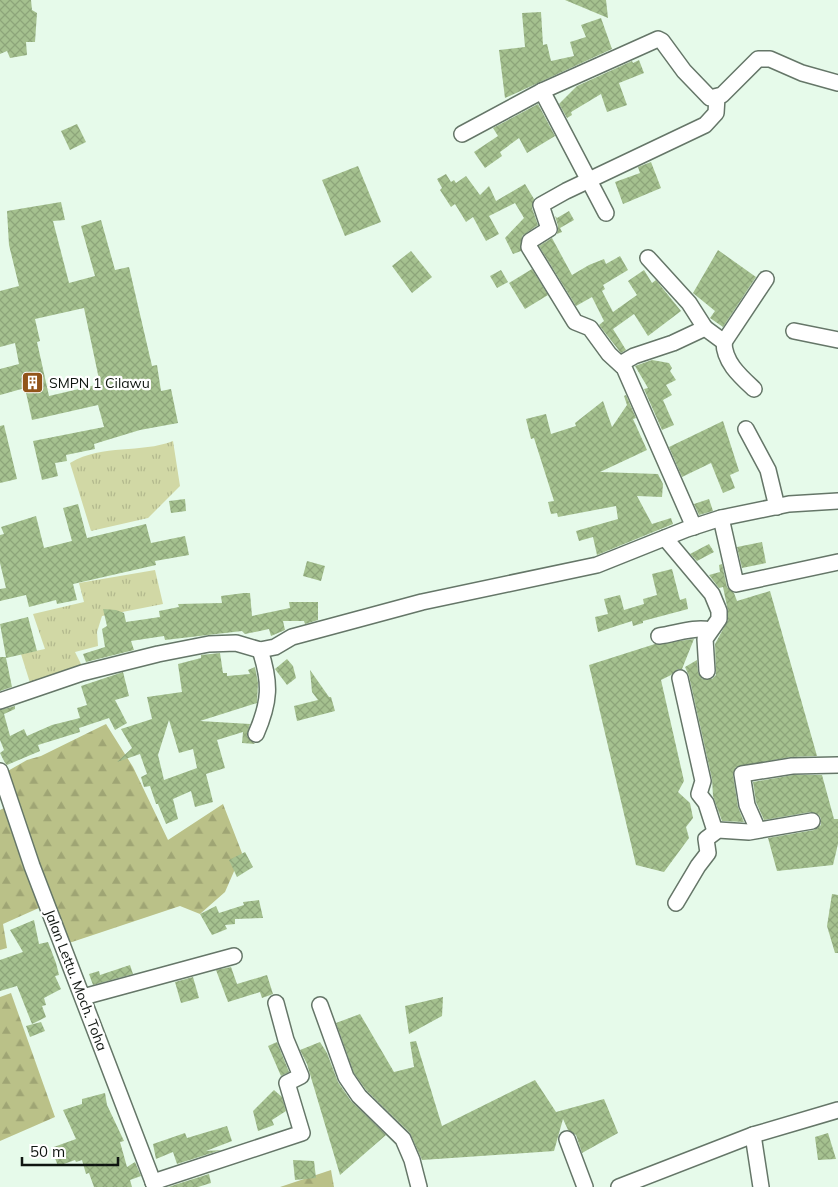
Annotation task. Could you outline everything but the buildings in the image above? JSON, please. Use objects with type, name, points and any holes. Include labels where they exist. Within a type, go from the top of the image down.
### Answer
[{"type":"street","points":[[462,134],[542,91],[658,39],[662,41],[707,96],[717,97],[722,95],[758,59],[770,58],[802,73],[838,83]]},
{"type":"street","points":[[542,91],[606,213]]},
{"type":"street","points":[[694,526],[622,366],[611,356],[590,328],[575,322],[528,244],[549,229],[541,209],[542,203],[704,125],[716,112],[717,97]]},
{"type":"street","points":[[648,258],[689,303],[705,328],[724,342],[731,364],[738,374],[754,389]]},
{"type":"street","points":[[724,342],[766,279]]},
{"type":"street","points":[[622,366],[622,364],[634,356],[673,343],[705,328]]},
{"type":"street","points":[[794,331],[838,340]]},
{"type":"street","points":[[746,429],[768,470],[776,507]]},
{"type":"street","points":[[0,701],[82,673],[166,652],[209,644],[236,643],[260,650],[275,647],[292,638],[422,602],[597,565],[694,526],[721,518],[776,507],[838,501]]},
{"type":"street","points":[[721,518],[736,584],[838,562]]},
{"type":"street","points":[[665,538],[712,594],[719,611],[720,618],[710,630],[705,640],[707,671]]},
{"type":"street","points":[[659,636],[678,634],[702,628],[710,630]]},
{"type":"street","points":[[256,734],[266,710],[268,692],[260,650]]},
{"type":"street","points":[[680,678],[703,780],[699,794],[706,803],[715,831]]},
{"type":"street","points":[[758,830],[747,805],[742,774],[792,766],[838,765]]},
{"type":"street","name":"Jalan Lettu. Moch. Toha","points":[[0,771],[32,866],[154,1184]]},
{"type":"street","points":[[676,903],[698,866],[707,855],[706,840],[715,831],[758,830],[812,820]]},
{"type":"street","points":[[83,997],[234,956]]},
{"type":"street","points":[[154,1184],[302,1132],[287,1083],[301,1076],[286,1040],[276,1003]]},
{"type":"street","points":[[320,1005],[346,1077],[359,1096],[402,1138],[412,1160],[419,1187]]},
{"type":"street","points":[[618,1187],[753,1136],[838,1110]]},
{"type":"street","points":[[753,1136],[761,1187]]},
{"type":"street","points":[[568,1139],[585,1187]]},
{"type":"green space","points":[[173,441],[180,486],[148,518],[91,531],[70,463],[96,453],[148,447]]},
{"type":"green space","points":[[155,570],[163,604],[102,616],[97,632],[98,646],[75,652],[83,668],[31,686],[21,654],[45,649],[33,614],[84,602],[79,583]]},
{"type":"green space","points":[[106,724],[133,767],[168,840],[223,804],[242,853],[225,892],[200,914],[180,906],[66,944],[6,772],[27,760],[41,756]]},
{"type":"green space","points":[[6,807],[41,907],[3,924],[7,948],[0,950],[0,810]]},
{"type":"green space","points":[[11,993],[55,1117],[0,1141],[0,997]]},
{"type":"green space","points":[[331,1170],[334,1187],[280,1187]]},
{"type":"place","name":"SMPN 1 Cilawu","points":[[33,383]]}]
